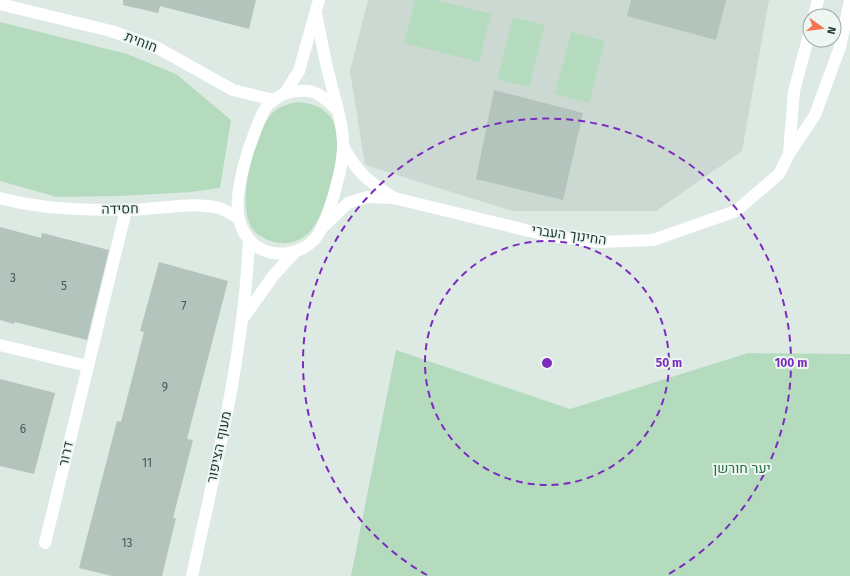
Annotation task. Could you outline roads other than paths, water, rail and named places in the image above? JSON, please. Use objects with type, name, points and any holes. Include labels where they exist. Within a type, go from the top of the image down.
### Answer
[{"type":"street","points":[[316,14],[341,122],[344,146],[333,197],[322,228],[315,238],[306,246],[295,252],[282,254],[270,252],[259,248],[242,230],[238,218],[241,178],[245,160],[265,108],[279,96],[299,71],[319,0]]},
{"type":"street","name":"החינוך העברי","points":[[322,228],[348,203],[366,197],[394,198],[550,236],[599,242],[653,240],[736,211],[778,174],[789,154],[815,115],[840,47],[850,1]]},
{"type":"street","name":"חוחית","points":[[0,4],[80,22],[117,33],[156,47],[234,90],[279,96]]},
{"type":"street","name":"החינוך העברי","points":[[789,154],[794,91],[805,48]]},
{"type":"street","points":[[279,96],[299,91],[314,92],[327,99],[337,110]]},
{"type":"street","name":"החינוך העברי","points":[[344,146],[355,167],[370,182],[394,198]]},
{"type":"street","name":"חסידה","points":[[0,198],[40,206],[126,210],[195,207],[220,208],[238,218]]},
{"type":"street","name":"דרור","points":[[45,543],[126,210]]},
{"type":"street","name":"מעוף הציפור","points":[[192,576],[244,318],[250,240]]},
{"type":"street","name":"מעוף הציפור","points":[[244,318],[273,276],[295,252]]},
{"type":"street","points":[[0,345],[87,366]]},
{"type":"park label","name":"יער חורשן","points":[[742,468]]}]
